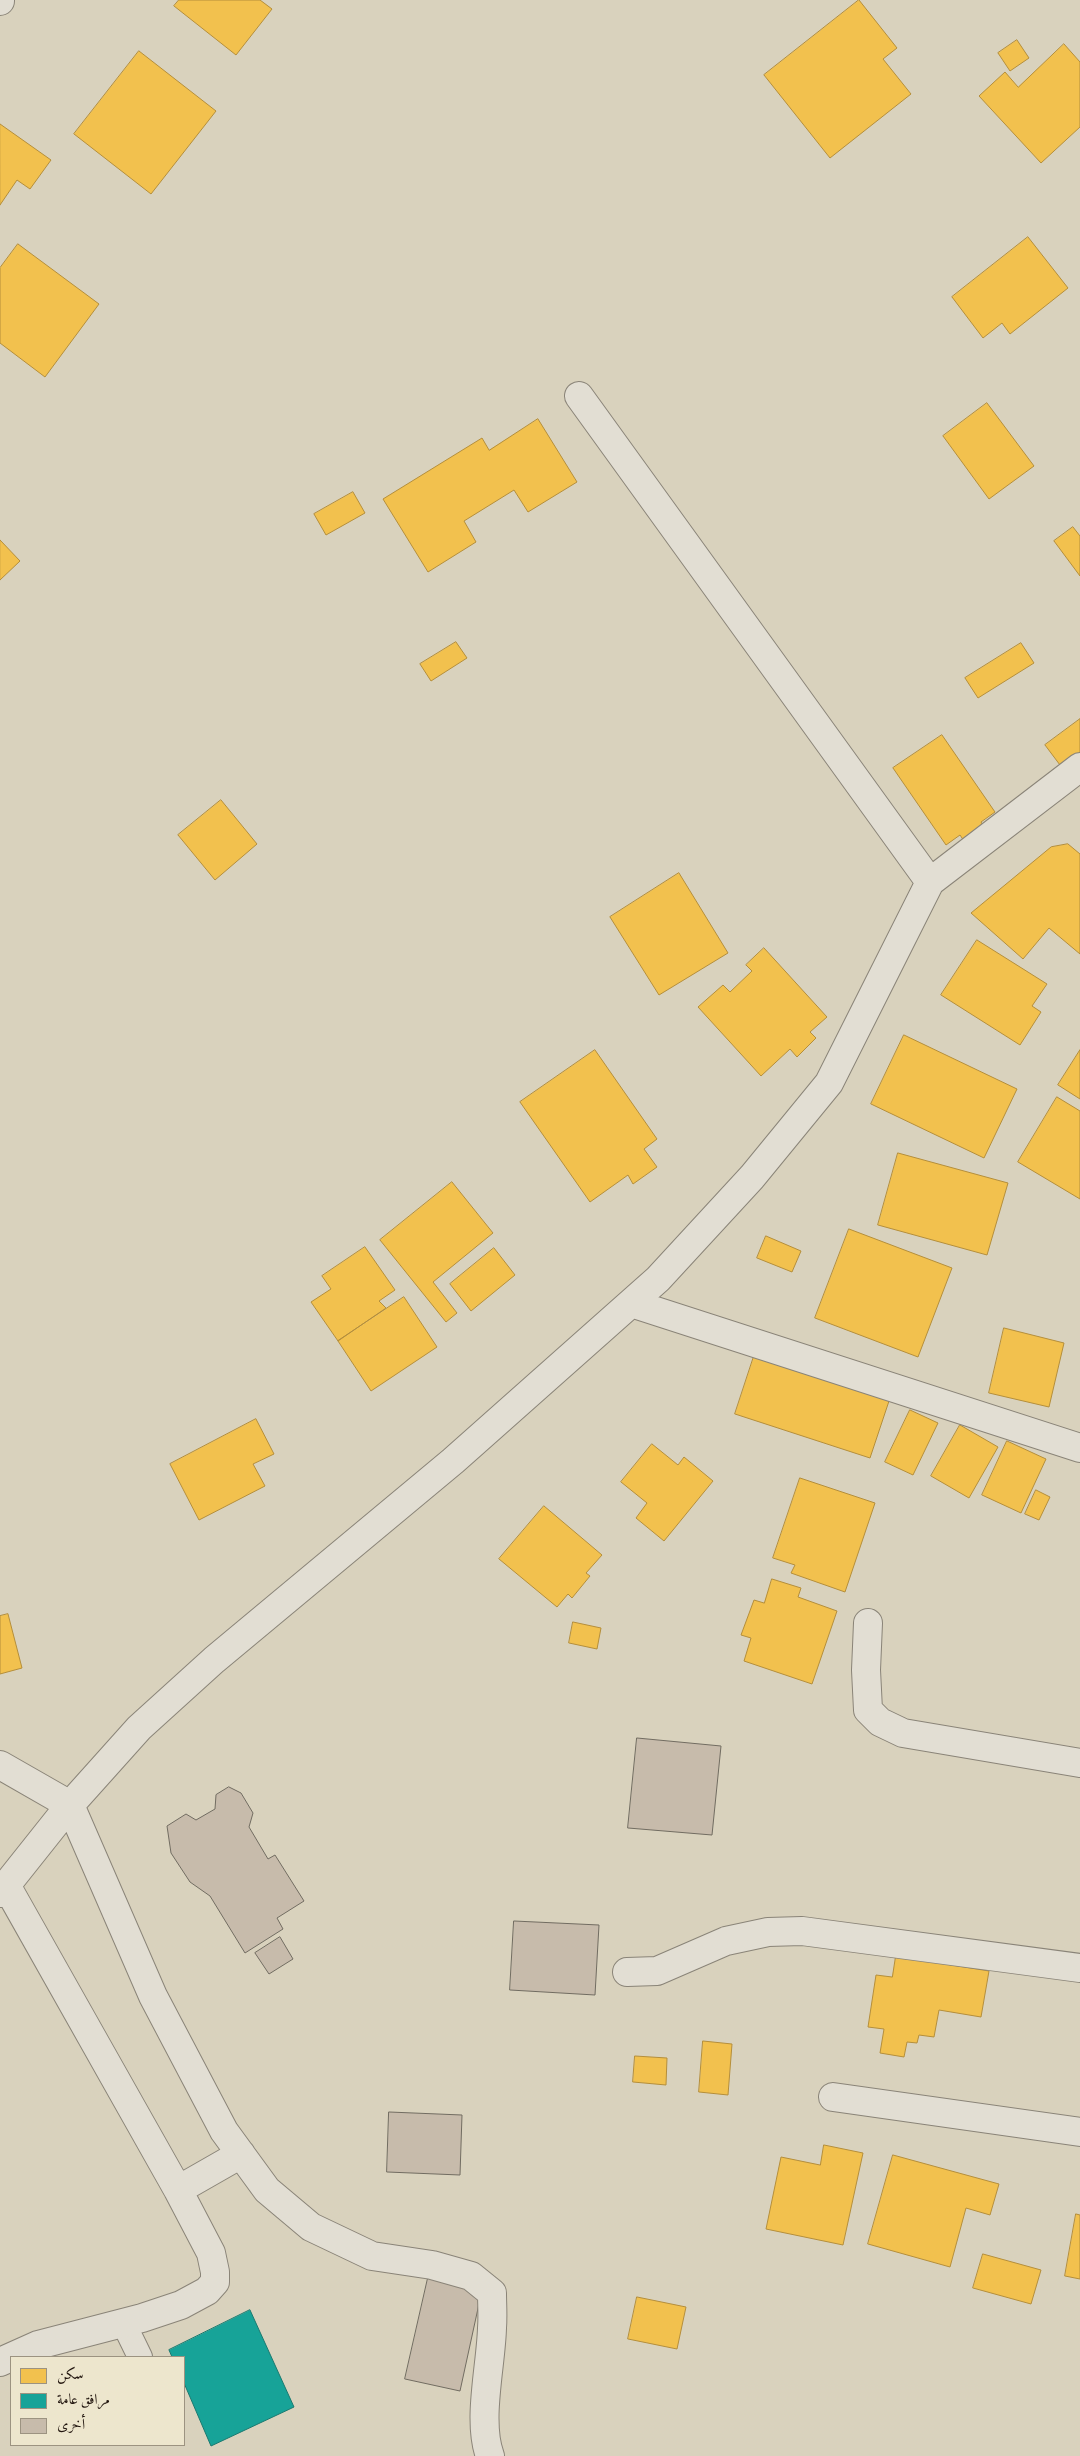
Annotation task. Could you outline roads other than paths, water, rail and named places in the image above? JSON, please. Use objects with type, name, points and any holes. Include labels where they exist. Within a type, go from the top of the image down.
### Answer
[{"type":"street","points":[[579,396],[930,882]]},
{"type":"street","points":[[13,2356],[38,2345],[181,2305],[207,2291],[215,2282],[215,2272],[211,2253],[178,2190],[3,1889],[70,1805],[139,1728],[207,1667],[453,1461],[658,1279],[752,1177],[829,1083],[930,882],[1080,767]]},
{"type":"street","points":[[631,1304],[1080,1448]]},
{"type":"street","points":[[868,1624],[866,1670],[868,1710],[880,1722],[903,1733],[1080,1763]]},
{"type":"street","points":[[0,1765],[70,1805],[153,1996],[224,2131],[267,2190],[311,2227],[372,2256],[432,2265],[471,2276],[492,2292],[492,2327],[486,2412],[486,2446],[490,2456]]},
{"type":"street","points":[[627,1972],[658,1971],[726,1941],[768,1932],[802,1931],[1080,1968]]},
{"type":"street","points":[[833,2097],[1080,2132]]},
{"type":"street","points":[[178,2190],[241,2154]]},
{"type":"lane","points":[[123,2322],[140,2356]]}]
